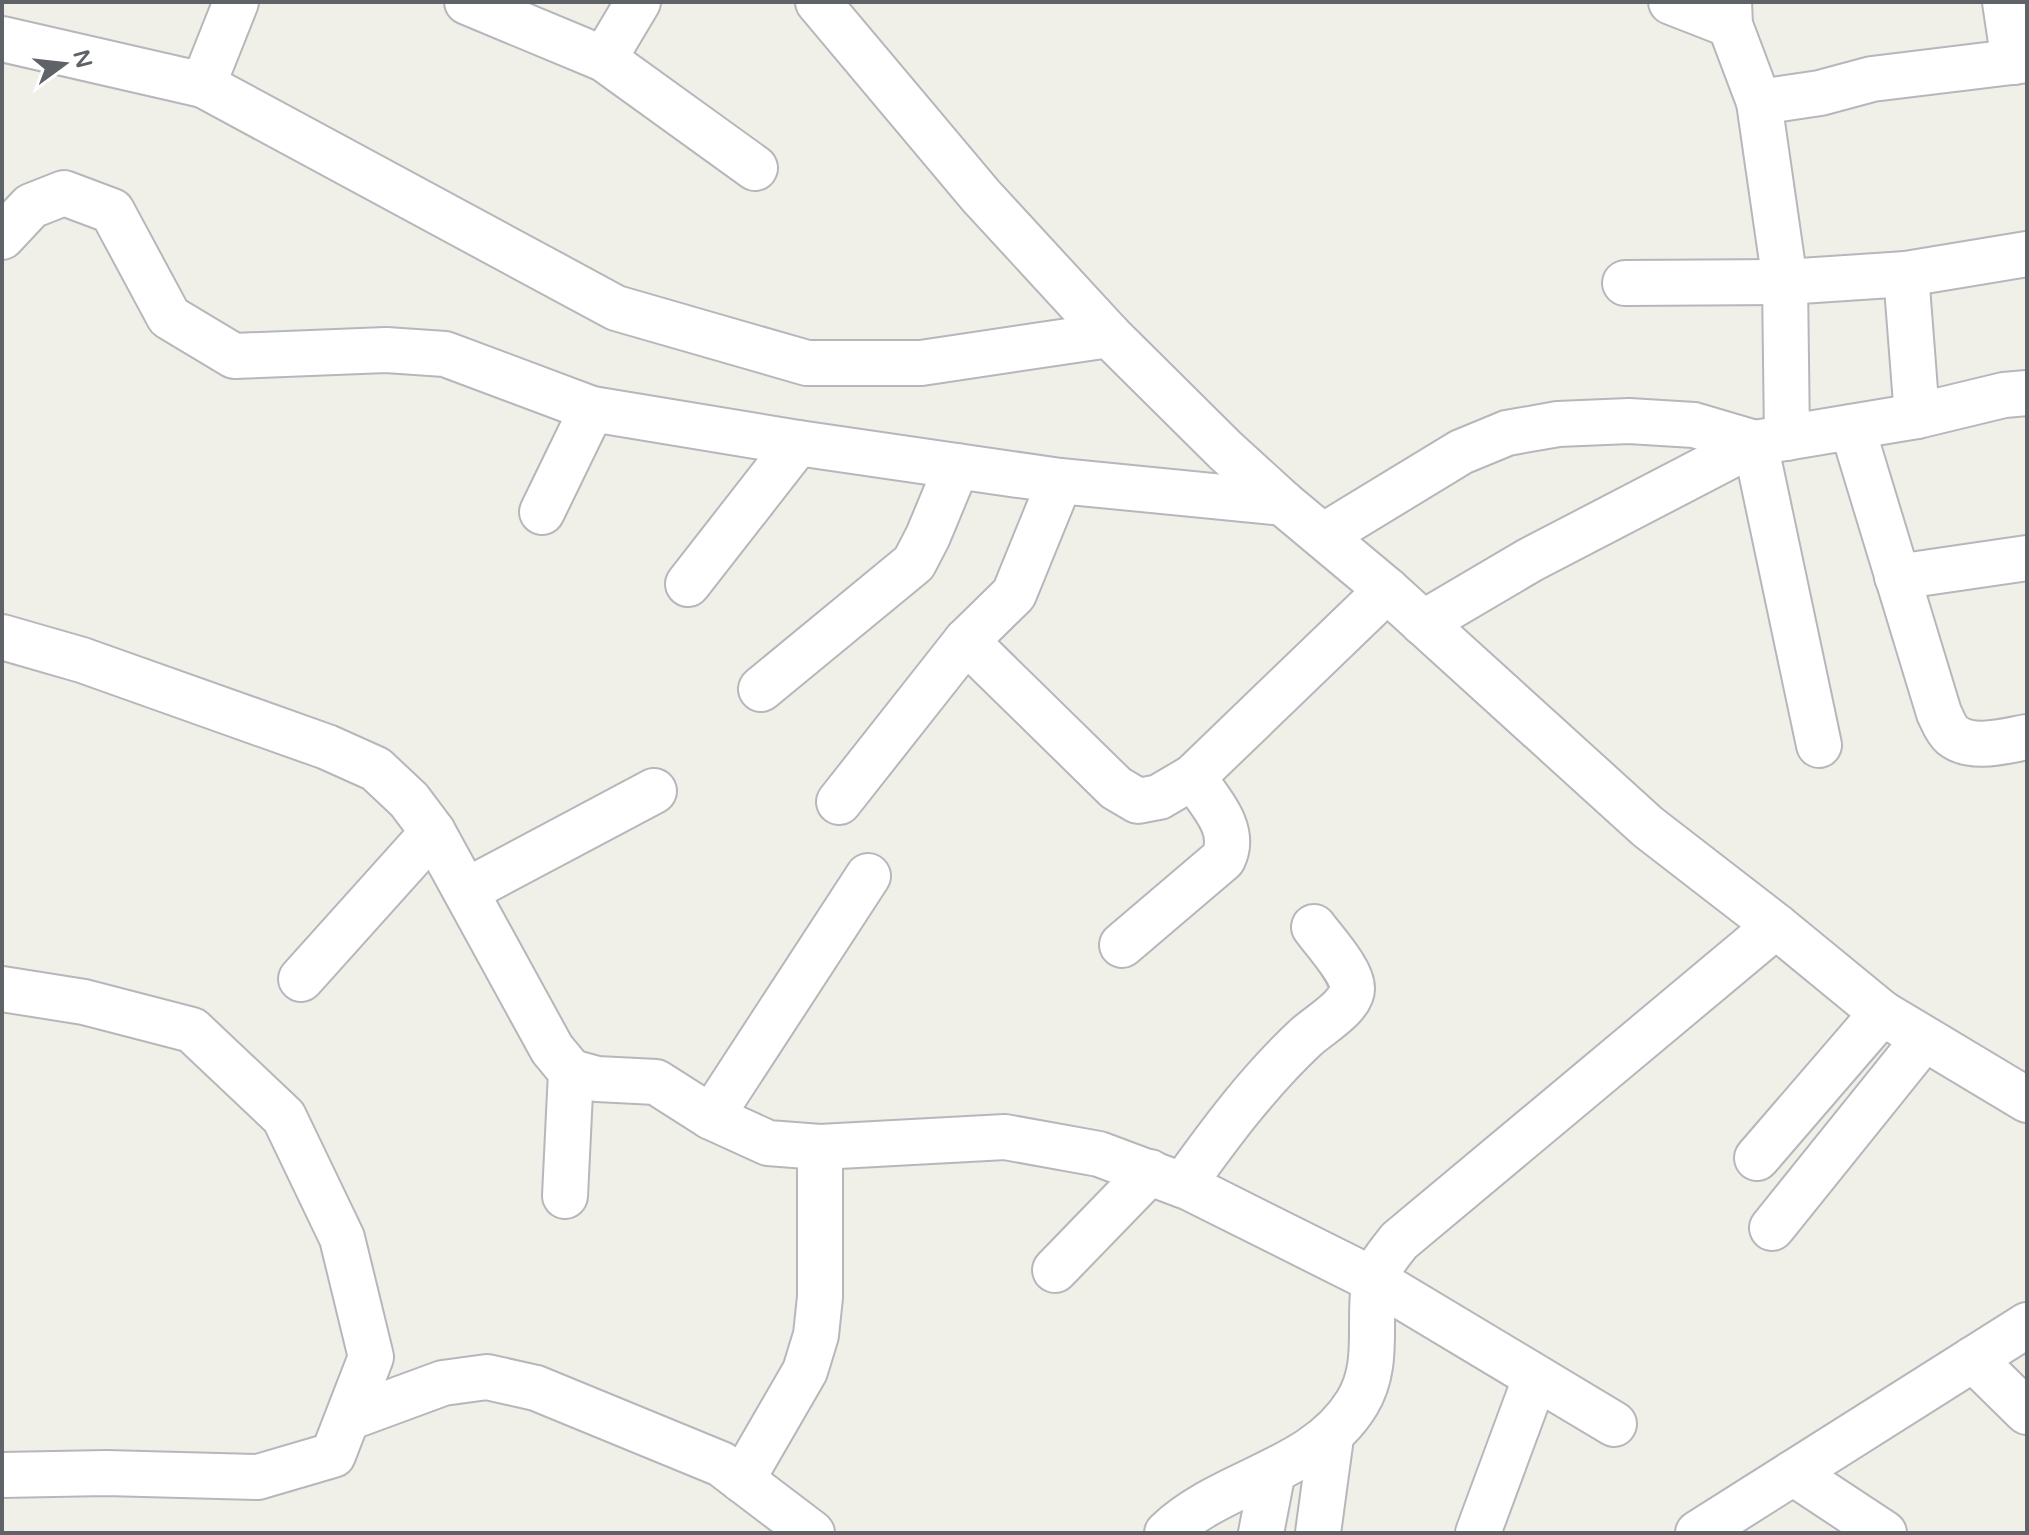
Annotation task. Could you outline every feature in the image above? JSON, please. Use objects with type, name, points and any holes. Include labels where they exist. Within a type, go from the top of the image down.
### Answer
[{"type":"street","points":[[203,85],[236,2]]},
{"type":"street","points":[[467,2],[604,59],[755,168]]},
{"type":"street","points":[[604,59],[638,2]]},
{"type":"street","points":[[818,2],[981,196],[1109,335],[1283,503],[1387,590],[1648,827],[1882,1013],[2027,1100]]},
{"type":"street","points":[[1671,2],[1730,14],[1759,102],[1785,282],[1771,440],[1819,745]]},
{"type":"street","points":[[1759,102],[1820,93],[1872,79],[2020,61],[2005,2]]},
{"type":"street","points":[[2,39],[203,85],[616,308],[807,363],[921,363],[1109,335]]},
{"type":"street","points":[[2,237],[31,206],[64,193],[112,211],[169,317],[234,356],[386,350],[445,354],[592,409],[1060,481],[1283,503]]},
{"type":"street","points":[[1625,283],[1785,282],[1906,274],[2027,254]]},
{"type":"street","points":[[1906,274],[1917,416]]},
{"type":"street","points":[[1423,623],[1530,560],[1771,440],[1917,416],[2004,395],[2027,393]]},
{"type":"street","points":[[542,512],[592,409]]},
{"type":"street","points":[[1323,536],[1461,452],[1507,433],[1558,424],[1629,421],[1694,425],[1771,440]]},
{"type":"street","points":[[1852,427],[1939,713],[1952,735],[1985,744],[2027,737]]},
{"type":"street","points":[[688,584],[798,443]]},
{"type":"street","points":[[761,689],[914,563],[957,466]]},
{"type":"street","points":[[839,802],[966,641],[1014,594],[1060,481]]},
{"type":"street","points":[[1897,577],[2027,558]]},
{"type":"street","points":[[966,641],[1116,788],[1138,801],[1159,797],[1193,777],[1387,590]]},
{"type":"street","points":[[2,637],[82,660],[327,747],[376,769],[409,800],[433,832],[552,1049],[571,1072],[597,1079],[656,1082],[711,1117],[768,1143],[820,1147],[1005,1137],[1099,1154],[1166,1179],[1374,1280],[1614,1424]]},
{"type":"street","points":[[1122,945],[1223,859],[1228,848],[1227,833],[1220,817],[1193,777]]},
{"type":"street","points":[[466,891],[654,791]]},
{"type":"street","points":[[301,979],[433,832]]},
{"type":"street","points":[[711,1117],[868,876]]},
{"type":"street","points":[[1167,1533],[1194,1510],[1273,1471],[1331,1437],[1359,1400],[1371,1366],[1374,1280],[1399,1241],[1776,926]]},
{"type":"street","points":[[1055,1270],[1166,1179],[1265,1077],[1352,995],[1353,986],[1348,975],[1314,927]]},
{"type":"street","points":[[2,989],[84,1002],[192,1030],[284,1117],[342,1238],[371,1357],[333,1455],[258,1477],[106,1473],[2,1475]]},
{"type":"street","points":[[1757,1158],[1882,1013]]},
{"type":"street","points":[[1772,1228],[1924,1039]]},
{"type":"street","points":[[565,1196],[571,1072]]},
{"type":"street","points":[[742,1480],[805,1371],[816,1335],[820,1297],[820,1147]]},
{"type":"street","points":[[1698,1533],[2027,1325]]},
{"type":"street","points":[[1973,1359],[2027,1412]]},
{"type":"street","points":[[348,1418],[443,1383],[487,1377],[536,1388],[721,1464],[812,1533]]},
{"type":"street","points":[[1478,1533],[1535,1379]]},
{"type":"street","points":[[1318,1533],[1331,1437]]},
{"type":"street","points":[[1261,1533],[1273,1471]]},
{"type":"street","points":[[1793,1473],[1884,1533]]}]
